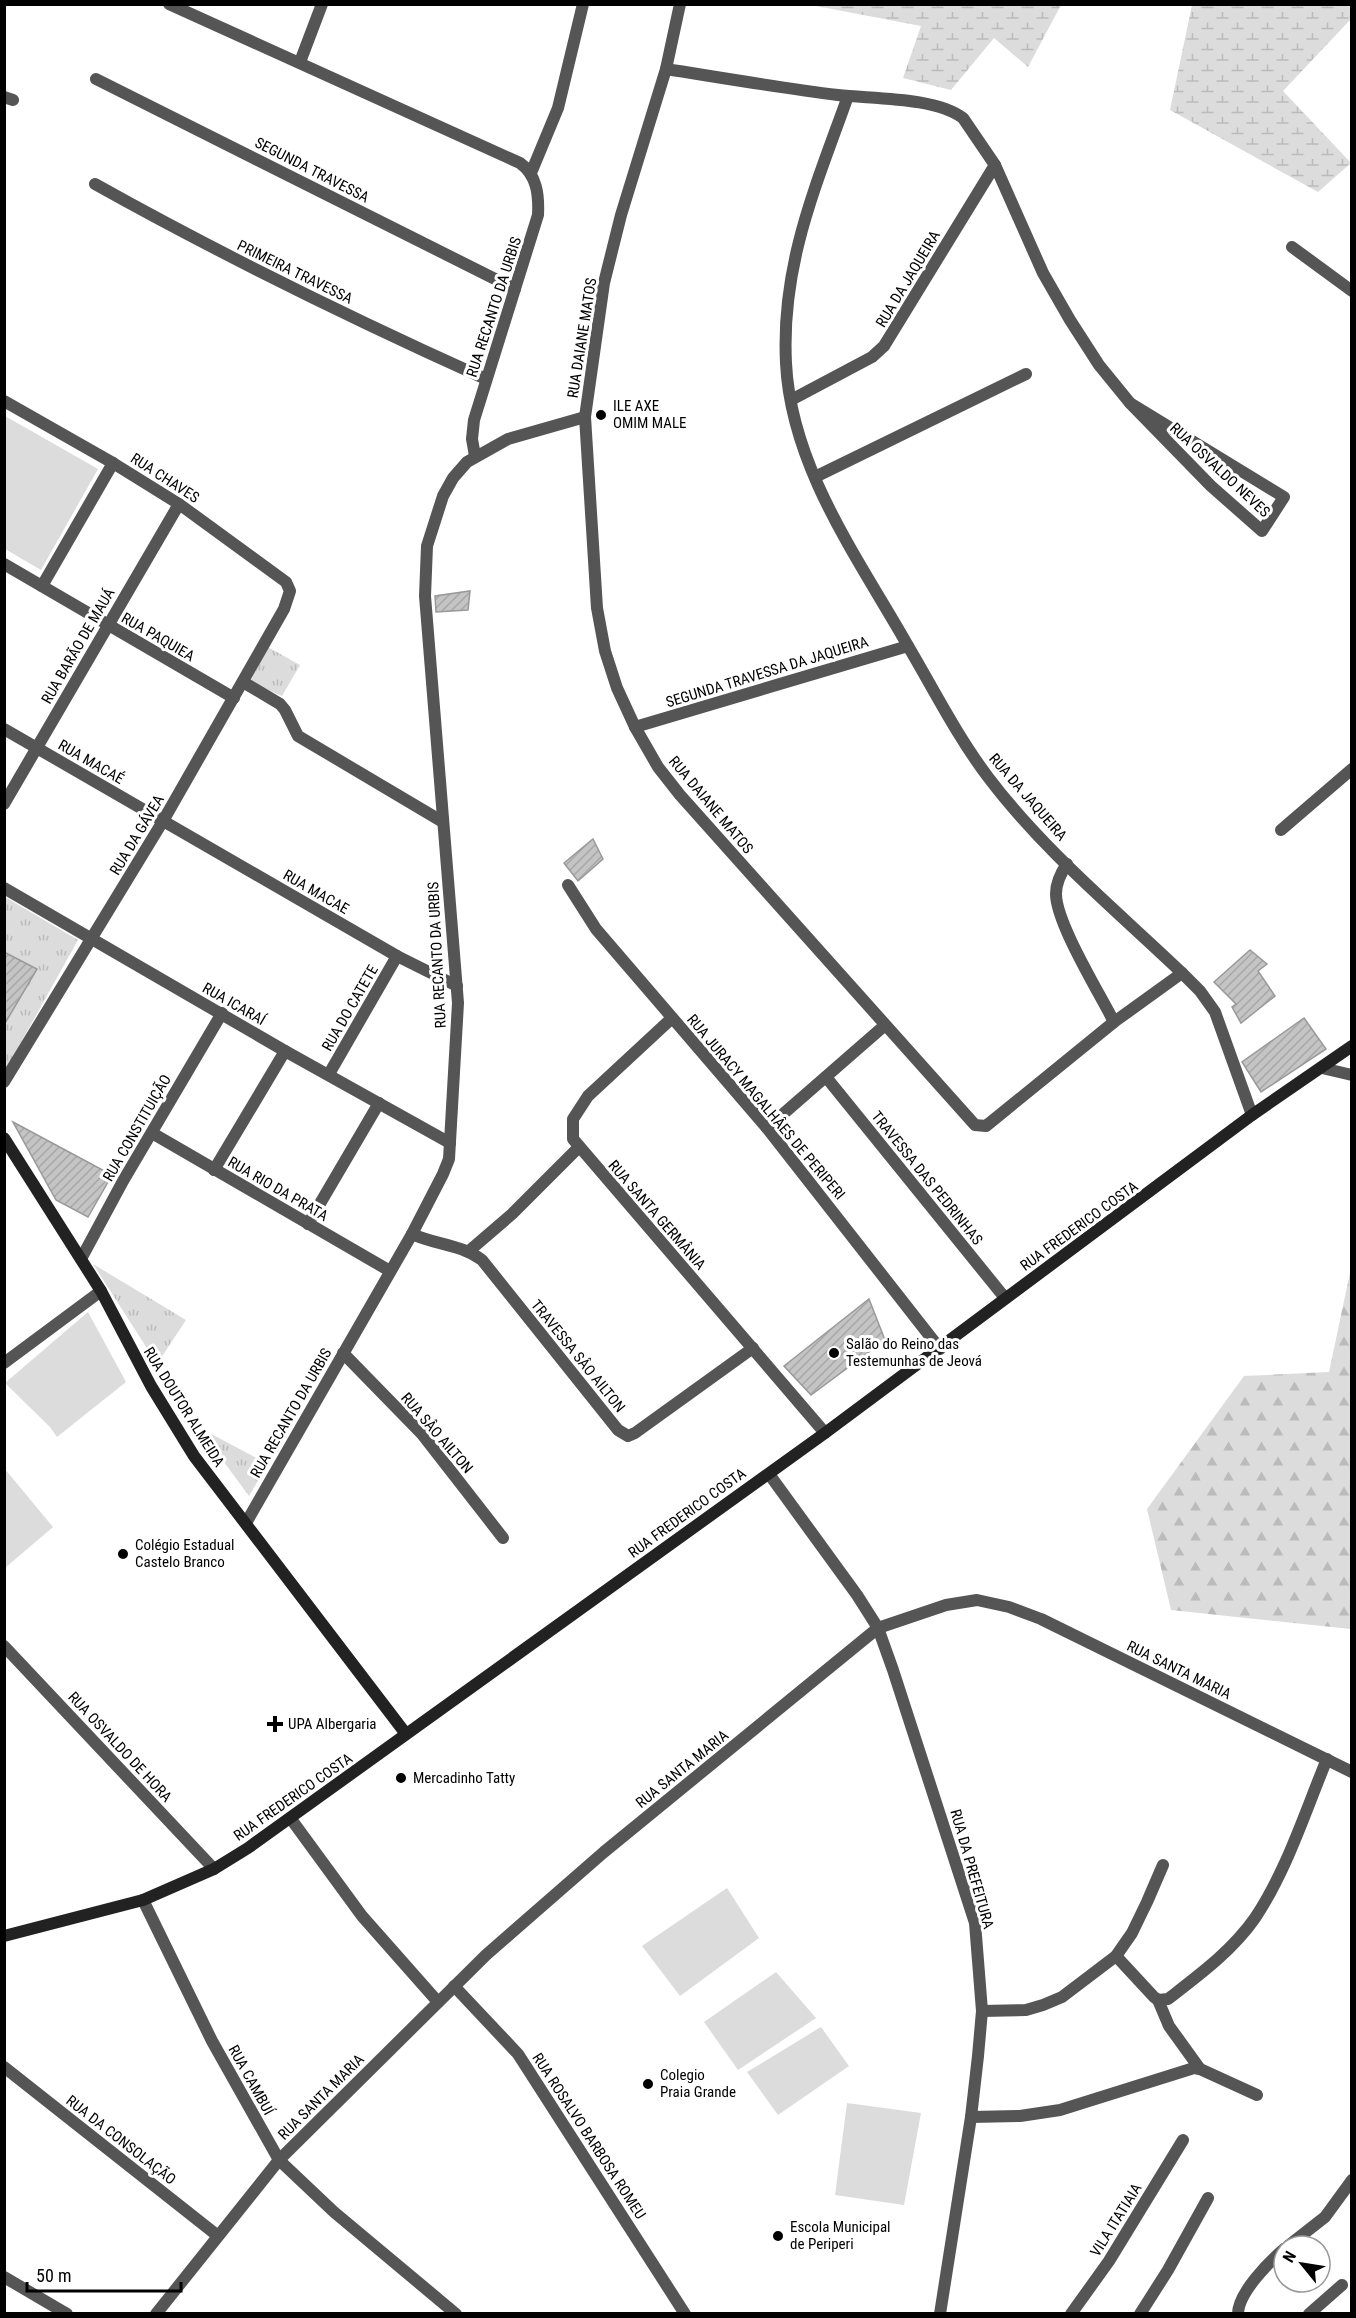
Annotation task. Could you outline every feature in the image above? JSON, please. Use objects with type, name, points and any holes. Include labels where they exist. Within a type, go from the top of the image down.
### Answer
[{"type":"main road","name":"RUA FREDERICO COSTA","points":[[4,1936],[143,1900],[213,1869],[291,1819],[940,1349],[1005,1298],[1252,1115],[1352,1046]]},
{"type":"main road","name":"RUA DOUTOR ALMEIDA","points":[[5,1138],[101,1291],[145,1376],[194,1456],[406,1734]]},
{"type":"street","points":[[169,4],[520,163],[529,171],[558,108],[583,4]]},
{"type":"street","points":[[300,62],[322,4]]},
{"type":"street","name":"RUA DAIANE MATOS","points":[[680,4],[666,69],[621,215],[604,283],[585,417],[597,608],[605,651],[617,688],[635,727],[658,767],[680,795],[972,1123],[982,1127],[986,1126],[1114,1022],[1182,973]]},
{"type":"street","points":[[666,69],[848,96],[934,105],[949,109],[963,118],[995,165]]},
{"type":"street","name":"SEGUNDA TRAVESSA","points":[[96,80],[515,289]]},
{"type":"street","name":"RUA DA JAQUEIRA","points":[[848,96],[808,207],[792,268],[787,315],[786,363],[791,400],[815,477],[838,525],[957,733],[988,778],[1067,864],[1200,991],[1215,1012],[1252,1115]]},
{"type":"street","name":"RUA DA JAQUEIRA","points":[[791,400],[872,357],[884,346],[995,165]]},
{"type":"street","name":"RUA OSVALDO NEVES","points":[[995,165],[1043,273],[1064,311],[1099,365],[1130,403],[1211,486],[1262,531],[1284,497],[1130,403]]},
{"type":"street","name":"RUA RECANTO DA URBIS","points":[[475,456],[472,439],[474,420],[538,215],[538,195],[529,171]]},
{"type":"street","name":"PRIMEIRA TRAVESSA","points":[[95,183],[189,236],[387,334],[486,379]]},
{"type":"street","points":[[1292,247],[1352,291]]},
{"type":"street","points":[[815,477],[1026,375]]},
{"type":"street","name":"RUA CHAVES","points":[[4,401],[113,463],[179,504],[286,582],[290,591],[288,600]]},
{"type":"street","name":"RUA RECANTO DA URBIS","points":[[246,1523],[412,1234],[449,1159],[457,986],[425,596],[425,560],[430,532],[442,496],[453,478],[475,456],[508,439],[585,417]]},
{"type":"street","points":[[42,586],[113,463]]},
{"type":"street","name":"RUA BARÃO DE MAUÁ","points":[[4,804],[179,504]]},
{"type":"street","name":"RUA PAQUIEA","points":[[4,564],[234,698]]},
{"type":"street","name":"RUA DA GÁVEA","points":[[4,1082],[163,821],[288,600]]},
{"type":"street","name":"SEGUNDA TRAVESSA DA JAQUEIRA","points":[[635,727],[908,646]]},
{"type":"street","points":[[243,682],[280,704],[298,736],[443,822]]},
{"type":"street","name":"RUA MACAÉ","points":[[4,729],[163,821]]},
{"type":"street","points":[[1281,830],[1352,769]]},
{"type":"street","name":"RUA MACAE","points":[[163,821],[397,956],[457,986]]},
{"type":"street","points":[[1067,864],[1056,884],[1059,909],[1065,927],[1114,1022]]},
{"type":"street","name":"RUA JURACY MAGALHÂES DE PERIPERI","points":[[568,885],[596,928],[767,1128],[940,1349]]},
{"type":"street","name":"RUA ICARAÍ","points":[[4,888],[285,1051],[450,1143]]},
{"type":"street","name":"RUA DO CATETE","points":[[328,1074],[397,956]]},
{"type":"street","name":"RUA CONSTITUIÇÃO","points":[[81,1259],[222,1013]]},
{"type":"street","name":"RUA SANTA GERMÂNIA","points":[[672,1018],[584,1102],[573,1119],[571,1131],[573,1140],[825,1433]]},
{"type":"street","points":[[767,1128],[884,1026]]},
{"type":"street","points":[[214,1170],[285,1051]]},
{"type":"street","points":[[1322,1068],[1352,1076]]},
{"type":"street","name":"TRAVESSA DAS PEDRINHAS","points":[[826,1077],[1005,1298]]},
{"type":"street","points":[[308,1224],[379,1103]]},
{"type":"street","name":"RUA RIO DA PRATA","points":[[152,1133],[390,1271]]},
{"type":"street","points":[[412,1234],[441,1245],[469,1251],[512,1214],[579,1148]]},
{"type":"street","name":"TRAVESSA SÂO AILTON","points":[[469,1251],[489,1269],[618,1430],[628,1436],[753,1348]]},
{"type":"street","points":[[4,1363],[101,1291]]},
{"type":"street","name":"RUA SÂO AILTON","points":[[343,1353],[422,1434],[503,1538]]},
{"type":"street","name":"RUA DA PREFEITURA","points":[[769,1474],[857,1595],[878,1628],[975,1923],[982,2011],[971,2117],[940,2313]]},
{"type":"street","name":"RUA SANTA MARIA","points":[[156,2313],[279,2160],[486,1955],[604,1852],[878,1628],[946,1605],[977,1600],[1009,1607],[1041,1619],[1352,1772]]},
{"type":"street","name":"RUA OSVALDO DE HORA","points":[[4,1646],[213,1869]]},
{"type":"street","points":[[1158,2000],[1167,1999],[1200,1974],[1229,1949],[1254,1919],[1276,1882],[1328,1759]]},
{"type":"street","points":[[291,1819],[362,1916],[438,2002]]},
{"type":"street","points":[[982,2011],[1026,2010],[1043,2005],[1062,1997],[1116,1956],[1137,1923],[1162,1865]]},
{"type":"street","name":"RUA CAMBUÍ","points":[[143,1900],[212,2041],[279,2160],[334,2212],[456,2313]]},
{"type":"street","points":[[1116,1956],[1158,2000],[1169,2026],[1200,2069]]},
{"type":"street","name":"RUA ROSALVO BARBOSA ROMEU","points":[[454,1986],[518,2054],[685,2313]]},
{"type":"street","name":"RUA DA CONSOLAÇÃO","points":[[4,2067],[218,2236]]},
{"type":"street","points":[[971,2117],[1020,2116],[1060,2110],[1194,2068],[1257,2095]]},
{"type":"street","name":"VILA ITATIAIA","points":[[1071,2313],[1109,2261],[1183,2140]]},
{"type":"street","points":[[1303,2234],[1325,2217],[1352,2180]]},
{"type":"street","points":[[1140,2313],[1168,2270],[1208,2198]]},
{"type":"street","points":[[1238,2313],[1249,2287],[1272,2260]]},
{"type":"street","points":[[4,2277],[67,2313]]},
{"type":"street","points":[[1309,2313],[1342,2285]]},
{"type":"green space","points":[[811,5],[1061,5],[1028,67],[994,38],[951,90],[903,78],[921,26]]},
{"type":"green space","points":[[1192,5],[1351,5],[1351,19],[1283,91],[1351,163],[1318,192],[1170,110]]},
{"type":"green space","points":[[5,416],[98,469],[41,570],[5,549]]},
{"type":"green space","points":[[268,647],[300,665],[282,696],[250,682]]},
{"type":"green space","points":[[5,897],[78,940],[5,1071]]},
{"type":"green space","points":[[93,1264],[186,1320],[157,1364]]},
{"type":"green space","points":[[1351,1268],[1351,1629],[1171,1610],[1147,1509],[1244,1376],[1329,1372]]},
{"type":"green space","points":[[88,1312],[126,1382],[57,1437],[50,1427],[5,1383]]},
{"type":"green space","points":[[198,1427],[268,1464],[249,1496]]},
{"type":"green space","points":[[4,1468],[53,1527],[5,1568],[4,1568]]},
{"type":"green space","points":[[727,1888],[759,1938],[680,1996],[642,1946]]},
{"type":"green space","points":[[776,1972],[816,2018],[738,2070],[704,2022]]},
{"type":"green space","points":[[821,2027],[849,2066],[778,2115],[747,2072]]},
{"type":"green space","points":[[847,2103],[921,2113],[904,2205],[835,2195]]},
{"type":"building","points":[[470,591],[468,610],[436,612],[435,596]]},
{"type":"building","points":[[593,839],[603,859],[578,881],[564,863]]},
{"type":"building","points":[[1250,950],[1267,964],[1258,971],[1275,996],[1241,1023],[1232,1007],[1236,1004],[1214,982]]},
{"type":"building","points":[[4,952],[37,969],[4,1025]]},
{"type":"building","points":[[1304,1018],[1326,1049],[1261,1092],[1242,1062]]},
{"type":"building","points":[[13,1122],[112,1175],[88,1217],[56,1200]]},
{"type":"building","name":"Salão do Reino das Testemunhas de Jeová","points":[[869,1299],[885,1340],[811,1395],[784,1366]]},
{"type":"place","name":"ILE AXE OMIM MALE","points":[[601,415]]},
{"type":"place","name":"Salão do Reino das Testemunhas de Jeová","points":[[834,1353]]},
{"type":"place","name":"Colégio Estadual Castelo Branco","points":[[123,1554]]},
{"type":"place","name":"UPA Albergaria","points":[[275,1724]]},
{"type":"place","name":"Mercadinho Tatty","points":[[401,1778]]},
{"type":"place","name":"Colegio Praia Grande","points":[[648,2084]]},
{"type":"place","name":"Escola Municipal de Periperi","points":[[778,2236]]}]
